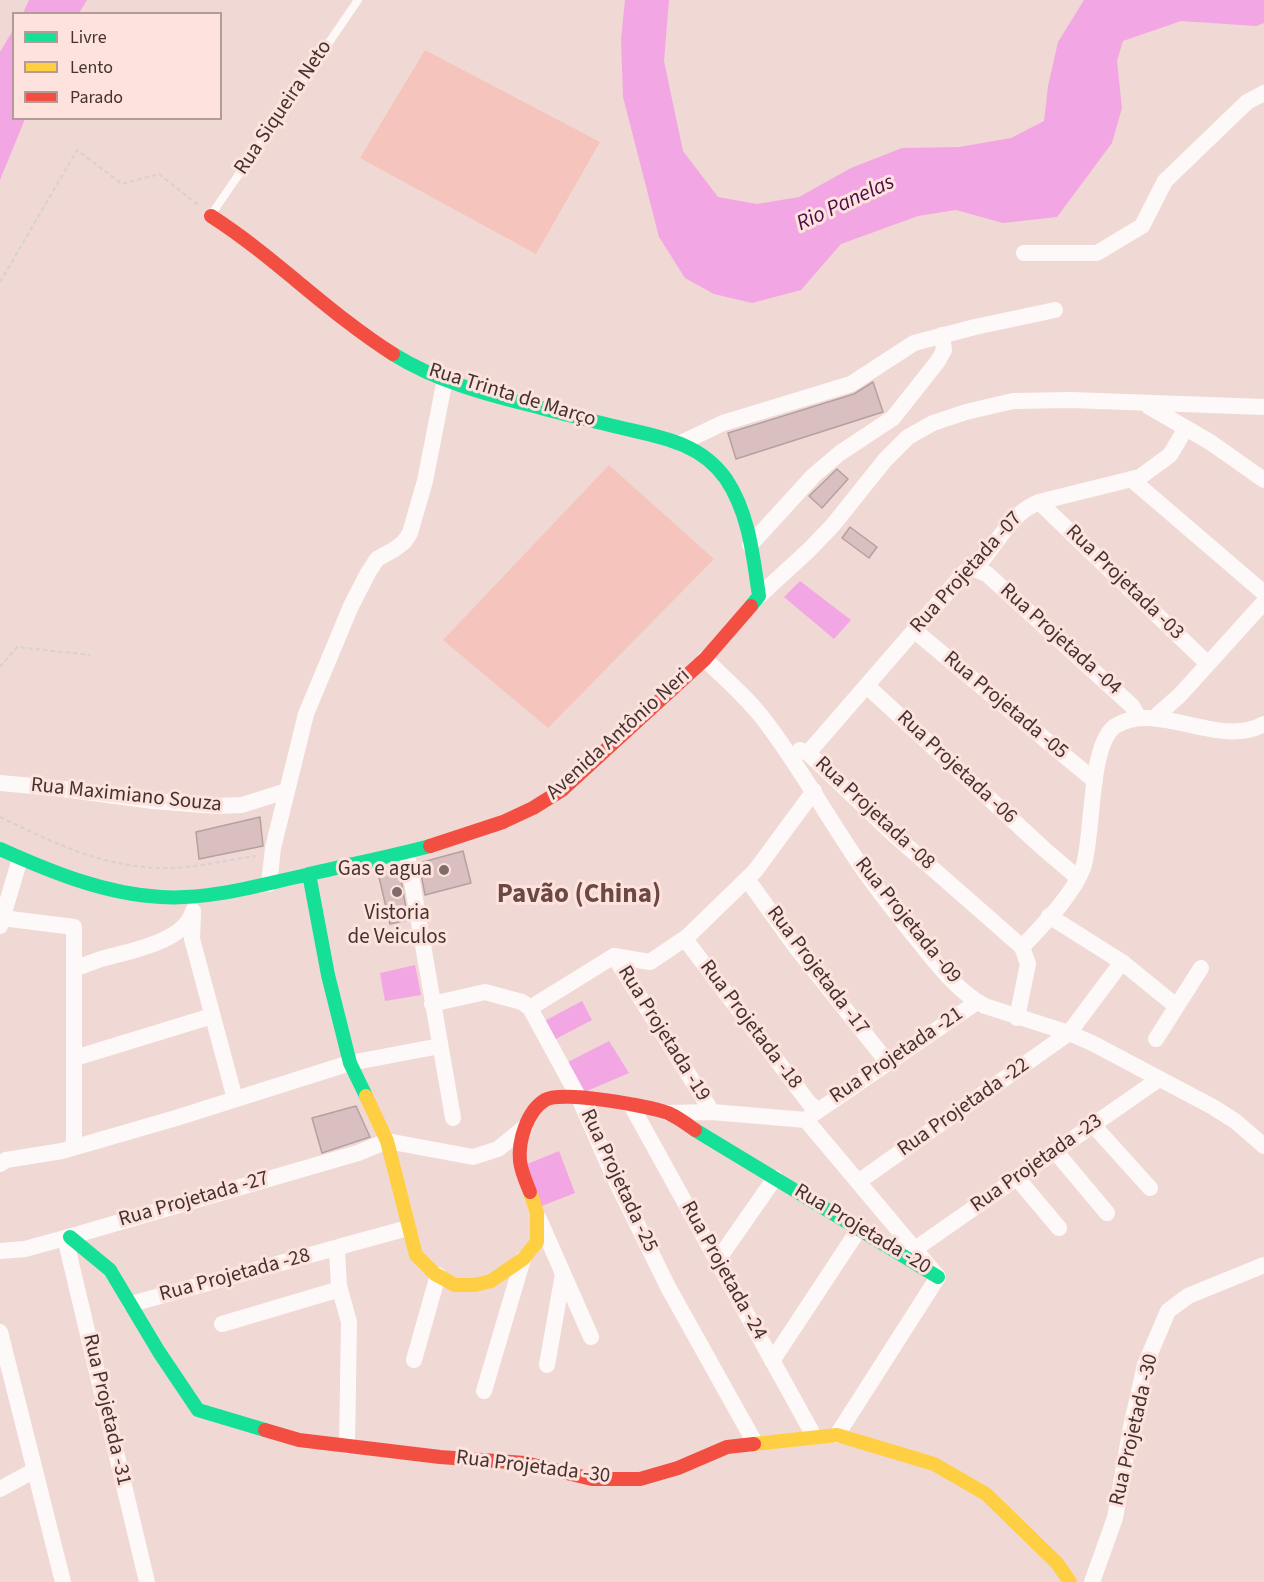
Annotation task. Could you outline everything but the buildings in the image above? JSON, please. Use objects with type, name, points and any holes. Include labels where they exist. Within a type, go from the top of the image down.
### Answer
[{"type":"street","points":[[1024,253],[1097,253],[1142,226],[1165,181],[1247,102],[1264,93]]},
{"type":"street","name":"Rua Trinta de Março","points":[[211,216],[261,250],[297,282],[394,355],[445,379],[501,397],[681,443]]},
{"type":"street","points":[[681,443],[723,423],[851,384],[914,344],[942,335],[1054,310]]},
{"type":"street","points":[[750,545],[814,475],[848,447],[893,418],[938,361],[944,350],[942,335]]},
{"type":"street","points":[[269,884],[286,791],[306,714],[351,606],[368,573],[377,559],[404,542],[410,533],[425,481],[445,379]]},
{"type":"street","points":[[759,596],[833,525],[885,460],[908,437],[933,423],[1012,401],[1071,400],[1264,407]]},
{"type":"street","points":[[1145,404],[1210,442],[1264,480]]},
{"type":"street","name":"Rua Projetada -07","points":[[808,753],[965,572],[975,569],[998,537],[1026,507],[1140,477],[1170,455],[1186,428]]},
{"type":"street","points":[[681,443],[709,461],[726,478],[735,495],[747,525],[759,596]]},
{"type":"street","points":[[1131,479],[1264,593]]},
{"type":"street","name":"Rua Projetada -03","points":[[1039,502],[1208,664]]},
{"type":"street","name":"Rua Projetada -04","points":[[975,569],[987,574],[1146,718]]},
{"type":"street","name":"Avenida Antônio Neri","points":[[0,849],[12,868],[124,894],[169,898],[194,905],[269,884],[407,853],[469,836],[509,821],[542,804],[562,790],[705,659],[759,596]]},
{"type":"street","points":[[1017,1018],[1028,964],[1022,947],[1078,878],[1085,856],[1100,753],[1107,734],[1118,724],[1146,718],[1180,695],[1264,602]]},
{"type":"street","name":"Rua Projetada -05","points":[[915,631],[1095,782]]},
{"type":"street","points":[[705,659],[754,707],[782,747]]},
{"type":"street","name":"Rua Projetada -06","points":[[867,686],[1078,878]]},
{"type":"street","points":[[1146,718],[1236,731],[1262,728]]},
{"type":"street","name":"Rua Projetada -08","points":[[782,747],[793,747],[808,753],[892,832],[1022,947]]},
{"type":"street","name":"Rua Projetada -09","points":[[782,747],[814,791],[851,852],[898,916],[935,961],[977,1002],[1017,1018],[1069,1033],[1235,1121],[1264,1146]]},
{"type":"street","name":"Rua Maximiano Souza","points":[[0,783],[217,806],[242,805],[286,791]]},
{"type":"street","points":[[432,1004],[485,992],[522,1002],[530,1008],[614,956],[650,962],[684,939],[747,879],[814,791]]},
{"type":"street","points":[[407,853],[453,1118]]},
{"type":"street","points":[[12,868],[1,922],[74,927],[74,1146]]},
{"type":"street","points":[[309,874],[328,975],[350,1063],[387,1141],[416,1255],[436,1275],[455,1285],[475,1285],[491,1281],[523,1259],[537,1242],[537,1213]]},
{"type":"street","name":"Rua Projetada -17","points":[[747,879],[795,946],[888,1063]]},
{"type":"street","points":[[75,969],[167,938],[189,922],[194,905]]},
{"type":"street","points":[[194,905],[192,939],[235,1099]]},
{"type":"street","points":[[1049,916],[1122,962],[1176,1006]]},
{"type":"street","name":"Rua Projetada -18","points":[[684,939],[809,1102],[812,1115]]},
{"type":"street","name":"Rua Projetada -19","points":[[614,956],[712,1112]]},
{"type":"street","name":"Rua Projetada -22","points":[[858,1182],[1069,1033],[1122,962]]},
{"type":"street","points":[[1156,1039],[1201,969]]},
{"type":"street","name":"Rua Projetada -21","points":[[812,1115],[977,1002]]},
{"type":"street","name":"Rua Projetada -25","points":[[530,1008],[579,1098],[668,1287],[755,1443]]},
{"type":"street","points":[[75,1058],[213,1016]]},
{"type":"street","points":[[2,1161],[47,1155],[350,1063],[440,1046]]},
{"type":"street","name":"Rua Projetada -23","points":[[915,1249],[1159,1079]]},
{"type":"street","name":"Rua Projetada -20","points":[[525,1127],[531,1115],[546,1099],[567,1096],[668,1113],[938,1277]]},
{"type":"street","name":"Rua Projetada -24","points":[[631,1105],[814,1436]]},
{"type":"street","points":[[668,1113],[812,1115]]},
{"type":"street","name":"Rua Projetada -20","points":[[812,1115],[858,1182],[938,1277]]},
{"type":"street","points":[[1093,1125],[1150,1188]]},
{"type":"street","points":[[387,1141],[473,1157],[498,1149],[525,1127]]},
{"type":"street","points":[[525,1127],[520,1142],[520,1163],[537,1213],[591,1337]]},
{"type":"street","name":"Rua Projetada -27","points":[[0,1251],[24,1249],[68,1237],[358,1153],[387,1141]]},
{"type":"street","points":[[1054,1151],[1107,1213]]},
{"type":"street","points":[[717,1261],[775,1178]]},
{"type":"street","points":[[1017,1178],[1059,1228]]},
{"type":"street","name":"Rua Projetada -28","points":[[131,1304],[408,1228]]},
{"type":"street","points":[[772,1361],[860,1229]]},
{"type":"street","name":"Rua Projetada -30","points":[[68,1237],[110,1270],[159,1352],[198,1410],[299,1440],[440,1457],[525,1463],[592,1479],[640,1479],[678,1468],[727,1447],[837,1435],[934,1464],[986,1494],[1057,1563],[1070,1582]]},
{"type":"street","name":"Rua Projetada -31","points":[[68,1237],[147,1582]]},
{"type":"street","points":[[338,1248],[336,1260],[340,1289],[349,1322],[347,1446]]},
{"type":"street","points":[[484,1391],[523,1259]]},
{"type":"street","name":"Rua Projetada -30","points":[[1092,1582],[1115,1518],[1131,1427],[1145,1365],[1168,1311],[1188,1296],[1264,1265]]},
{"type":"street","points":[[547,1365],[563,1274]]},
{"type":"street","points":[[414,1360],[436,1275]]},
{"type":"street","points":[[837,1435],[938,1277]]},
{"type":"street","points":[[222,1324],[340,1289]]},
{"type":"street","points":[[0,1332],[63,1582]]},
{"type":"street","points":[[0,1489],[35,1470]]},
{"type":"lane","name":"Rua Siqueira Neto","points":[[211,216],[358,0]]},
{"type":"path","points":[[0,282],[77,150],[122,184],[159,174],[211,216]]},
{"type":"path","points":[[0,667],[17,647],[90,656]]},
{"type":"path","points":[[0,817],[82,854],[133,866],[185,867],[273,853]]},
{"type":"shaded area","points":[[425,50],[600,142],[536,254],[360,158]]},
{"type":"shaded area","points":[[609,465],[714,559],[548,728],[443,640]]},
{"type":"water","points":[[29,0],[87,0],[80,12],[23,12]]},
{"type":"water","name":"Rio Panelas","points":[[625,0],[669,0],[664,61],[683,151],[718,197],[757,204],[799,197],[851,168],[902,148],[959,147],[1011,138],[1044,121],[1048,86],[1058,42],[1084,0],[1264,0],[1264,23],[1256,26],[1181,21],[1123,41],[1117,61],[1122,108],[1112,143],[1057,217],[1003,223],[956,210],[918,216],[841,244],[801,290],[752,303],[714,294],[685,278],[659,237],[623,97],[621,39]]},
{"type":"water","points":[[12,32],[12,120],[25,120],[0,180],[0,52]]},
{"type":"water","points":[[800,581],[851,620],[834,639],[784,597]]},
{"type":"water","points":[[415,965],[421,995],[385,1001],[380,973]]},
{"type":"water","points":[[582,1001],[592,1020],[550,1042],[539,1024]]},
{"type":"water","points":[[609,1041],[629,1073],[580,1094],[564,1064]]},
{"type":"water","points":[[559,1151],[575,1193],[539,1207],[525,1165]]},
{"type":"traffic: fast","points":[[393,354],[427,372],[481,392],[679,443],[705,457],[726,479],[745,520],[759,596],[751,606]]},
{"type":"traffic: fast","points":[[0,849],[59,874],[99,887],[140,895],[179,897],[234,891],[430,846]]},
{"type":"traffic: fast","points":[[309,874],[328,975],[350,1063],[366,1096]]},
{"type":"traffic: fast","points":[[695,1130],[938,1277]]},
{"type":"traffic: fast","points":[[70,1237],[110,1270],[159,1352],[198,1410],[265,1430]]},
{"type":"traffic: slow","points":[[366,1096],[387,1141],[416,1255],[435,1274],[455,1285],[475,1285],[491,1281],[523,1259],[537,1242],[537,1213],[530,1192]]},
{"type":"traffic: slow","points":[[754,1444],[837,1435],[934,1464],[986,1494],[1057,1563],[1070,1582]]},
{"type":"traffic: jam","points":[[211,216],[257,249],[346,321],[393,354]]},
{"type":"traffic: jam","points":[[430,846],[503,822],[533,808],[562,790],[705,659],[751,606]]},
{"type":"traffic: jam","points":[[530,1192],[521,1165],[522,1136],[533,1111],[545,1100],[554,1097],[586,1098],[643,1107],[668,1113],[695,1130]]},
{"type":"traffic: jam","points":[[265,1430],[299,1440],[440,1457],[525,1463],[592,1479],[640,1479],[678,1468],[727,1447],[754,1444]]},
{"type":"place","name":"Gas e agua","points":[[444,870]]},
{"type":"place","name":"Vistoria de Veiculos","points":[[397,892]]},
{"type":"district","name":"Pavão (China)","points":[[579,896]]}]
